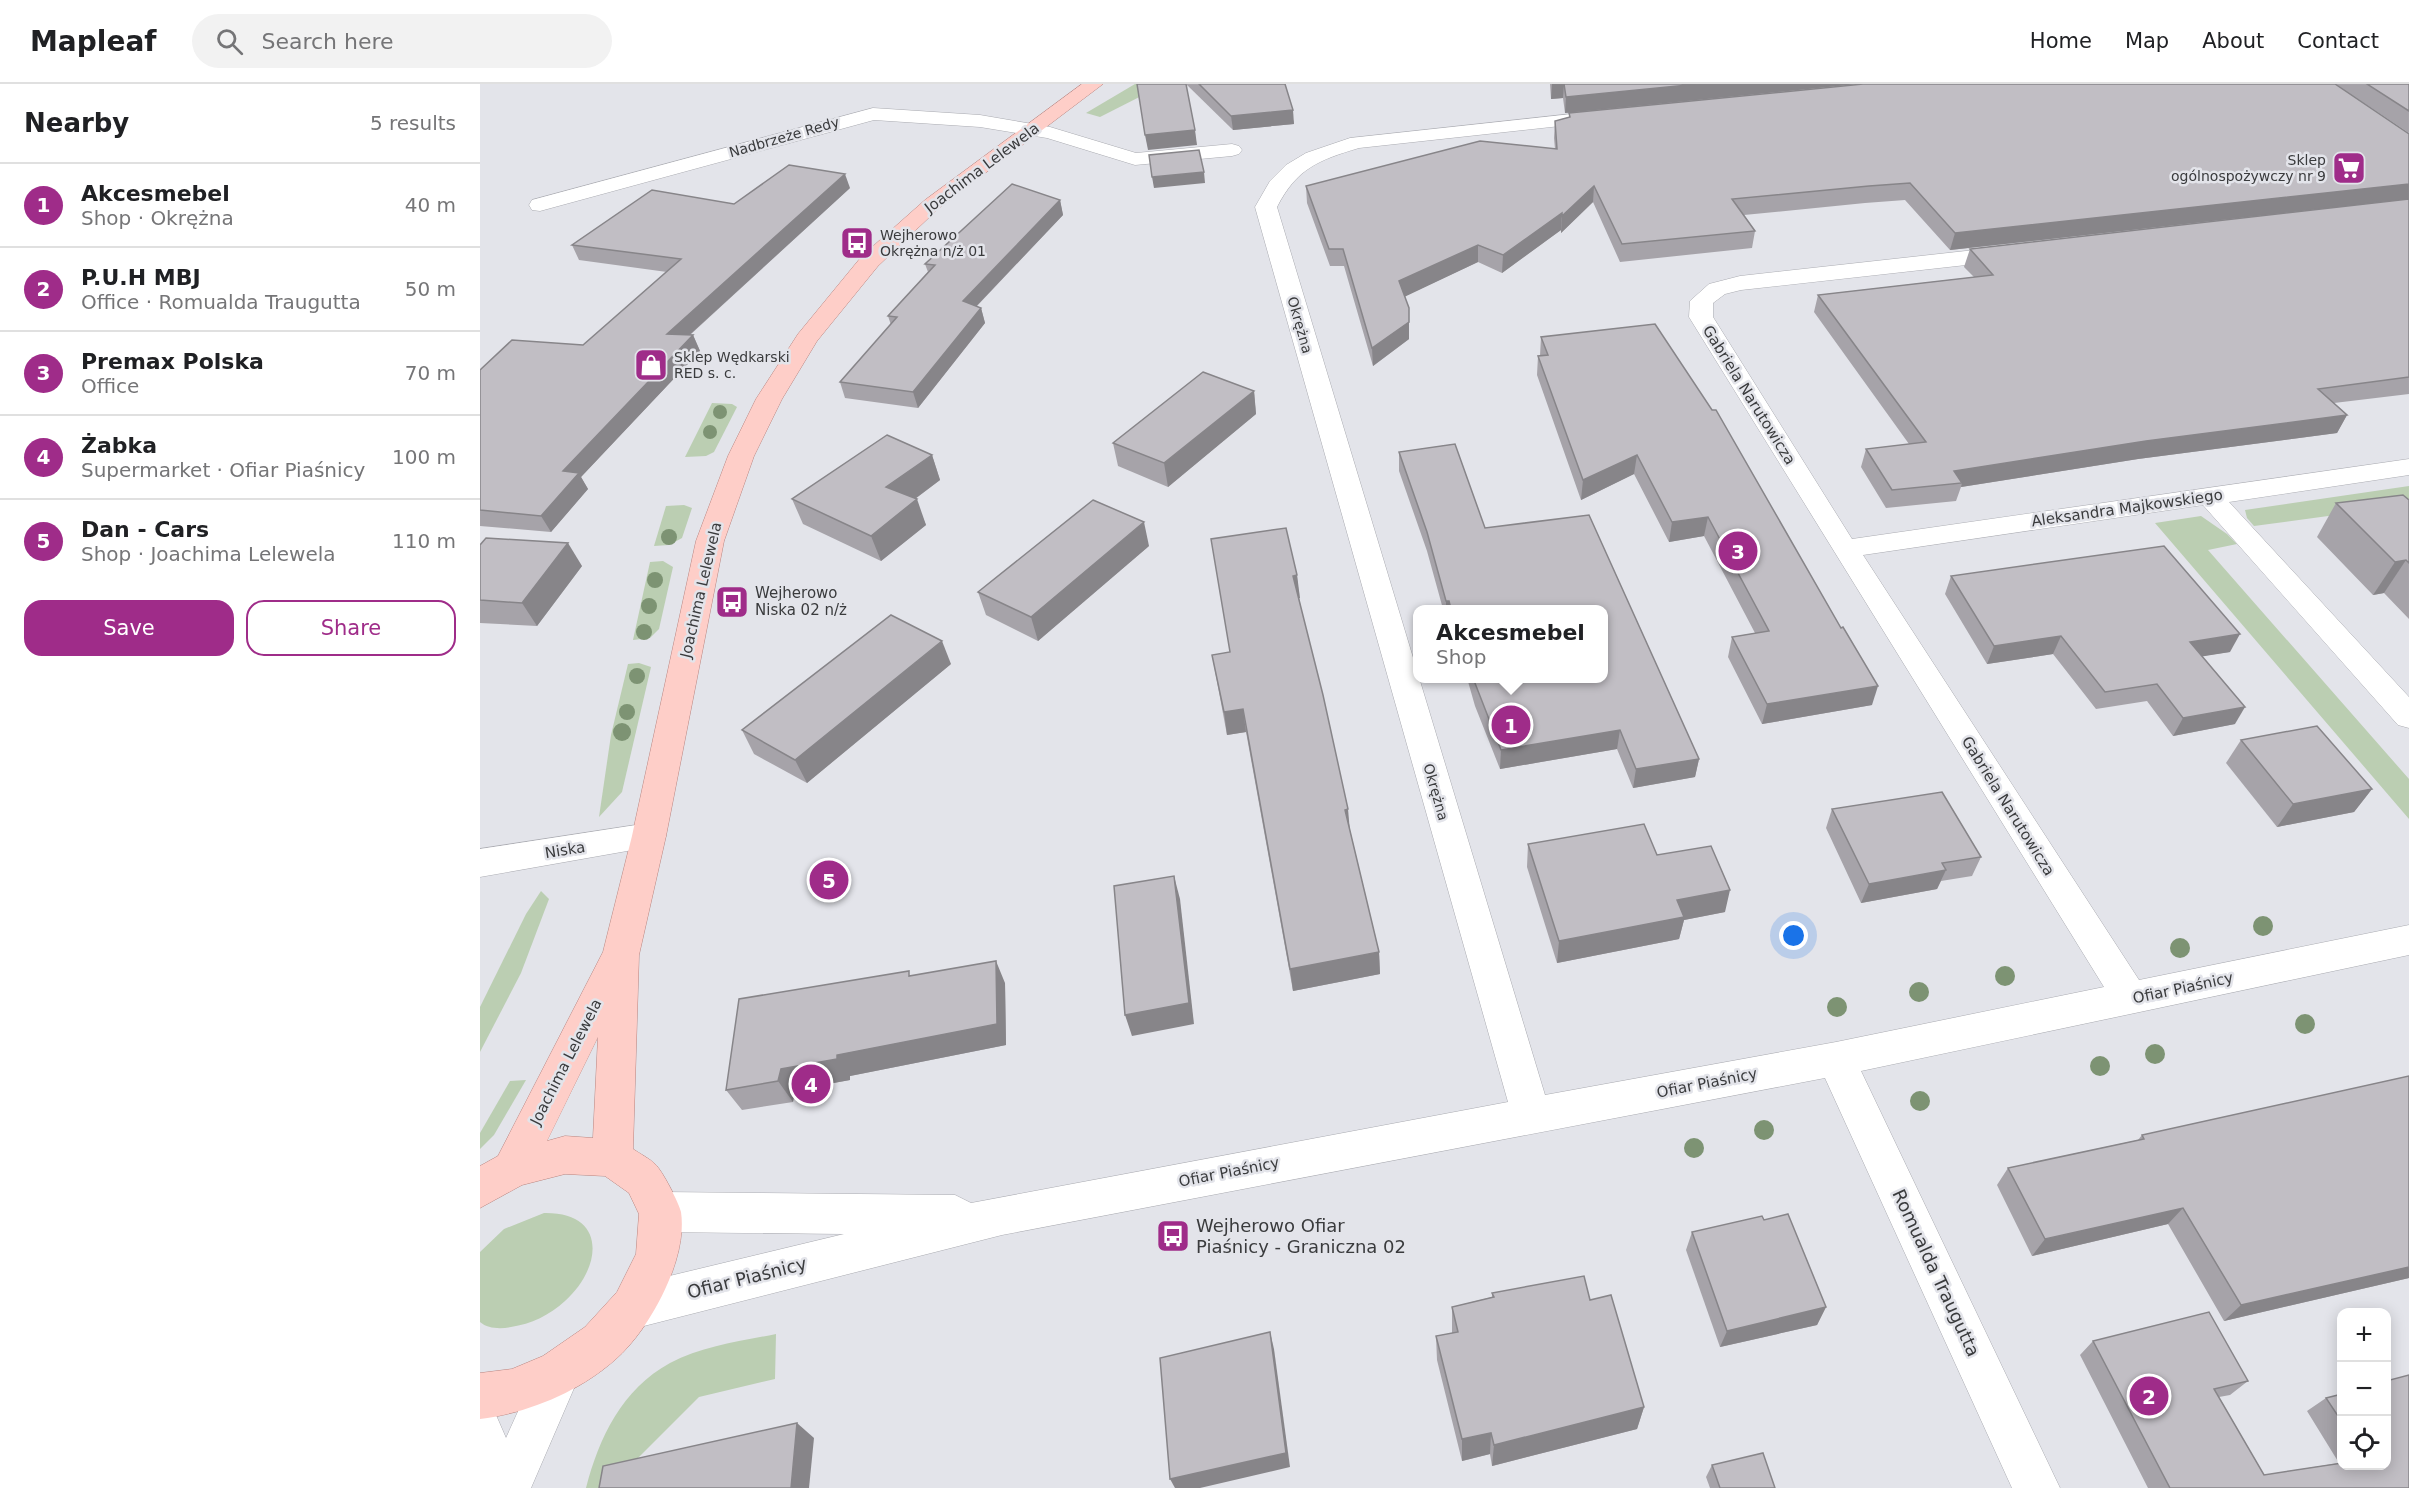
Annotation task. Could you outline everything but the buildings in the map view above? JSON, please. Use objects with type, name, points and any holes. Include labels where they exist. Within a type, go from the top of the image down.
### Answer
[{"type":"main road","name":"Joachima Lelewela","points":[[612,1158],[621,955],[649,836],[710,541],[726,490],[769,399],[806,339],[842,292],[893,238],[932,204],[1094,84]]},
{"type":"main road","name":"Joachima Lelewela","points":[[496,1179],[621,955]]},
{"type":"main road","points":[[480,1395],[512,1392],[559,1372],[601,1343],[632,1307],[657,1257],[660,1212],[644,1179],[612,1158],[565,1155],[496,1179]]},
{"type":"street","name":"Nadbrzeże Redy","points":[[540,205],[873,114],[980,121],[1067,136],[1135,159],[1232,150]]},
{"type":"street","name":"Okrężna","points":[[1531,1116],[1266,207],[1277,184],[1297,168],[1329,152],[1357,142],[1618,116]]},
{"type":"street","name":"Gabriela Narutowicza","points":[[2031,250],[1740,283],[1717,289],[1702,301],[1701,317],[1845,549],[2132,999]]},
{"type":"street","name":"Aleksandra Majkowskiego","points":[[1845,549],[2409,467]]},
{"type":"street","points":[[2209,496],[2409,717]]},
{"type":"street","name":"Niska","points":[[480,864],[649,836]]},
{"type":"street","name":"Ofiar Piaśnicy","points":[[632,1307],[1002,1215],[1836,1059],[2132,999],[2402,951]]},
{"type":"street","name":"Romualda Traugutta","points":[[1836,1059],[2036,1488]]},
{"type":"street","name":"Ofiar Piaśnicy","points":[[660,1212],[1002,1215]]},
{"type":"street","points":[[507,1488],[559,1372]]},
{"type":"street","points":[[480,1431],[502,1488]]},
{"type":"green space","points":[[1135,84],[1165,84],[1100,117],[1086,113]]},
{"type":"green space","points":[[712,403],[732,404],[737,407],[714,452],[706,456],[685,457]]},
{"type":"green space","points":[[2409,486],[2409,505],[2254,526],[2247,518],[2245,510]]},
{"type":"green space","points":[[684,505],[692,508],[682,538],[669,545],[654,546],[666,506]]},
{"type":"green space","points":[[2201,516],[2237,544],[2208,550],[2409,779],[2409,819],[2155,523]]},
{"type":"green space","points":[[663,561],[673,567],[659,629],[650,638],[633,640],[650,562]]},
{"type":"green space","points":[[639,663],[651,667],[622,792],[599,817],[611,735],[628,664]]},
{"type":"green space","points":[[541,891],[549,899],[521,973],[480,1052],[480,1007],[526,914]]},
{"type":"green space","points":[[526,1080],[494,1135],[480,1149],[480,1133],[510,1081]]},
{"type":"green space","points":[[544,1213],[565,1215],[579,1222],[589,1232],[592,1244],[591,1258],[586,1273],[577,1288],[565,1301],[540,1318],[507,1328],[495,1328],[483,1324],[480,1322],[480,1252],[504,1229]]},
{"type":"green space","points":[[776,1334],[775,1379],[699,1397],[626,1470],[624,1488],[586,1488],[606,1433],[615,1416],[638,1386],[670,1363],[695,1352]]},
{"type":"place","name":"Sklep ogólnospożywczy nr 9","points":[[2349,168]]},
{"type":"place","name":"Wejherowo Okrężna n/ż 01","points":[[857,243]]},
{"type":"place","name":"Sklep Wędkarski RED s. c.","points":[[651,365]]},
{"type":"place","name":"Premax Polska","points":[[1738,551]]},
{"type":"place","name":"Wejherowo Niska 02 n/ż","points":[[732,602]]},
{"type":"place","name":"Akcesmebel","points":[[1511,725]]},
{"type":"place","name":"Dan - Cars","points":[[829,880]]},
{"type":"place","name":"Żabka","points":[[811,1084]]},
{"type":"place","name":"Wejherowo Ofiar Piaśnicy - Graniczna 02","points":[[1173,1236]]},
{"type":"place","name":"P.U.H MBJ","points":[[2149,1396]]}]
